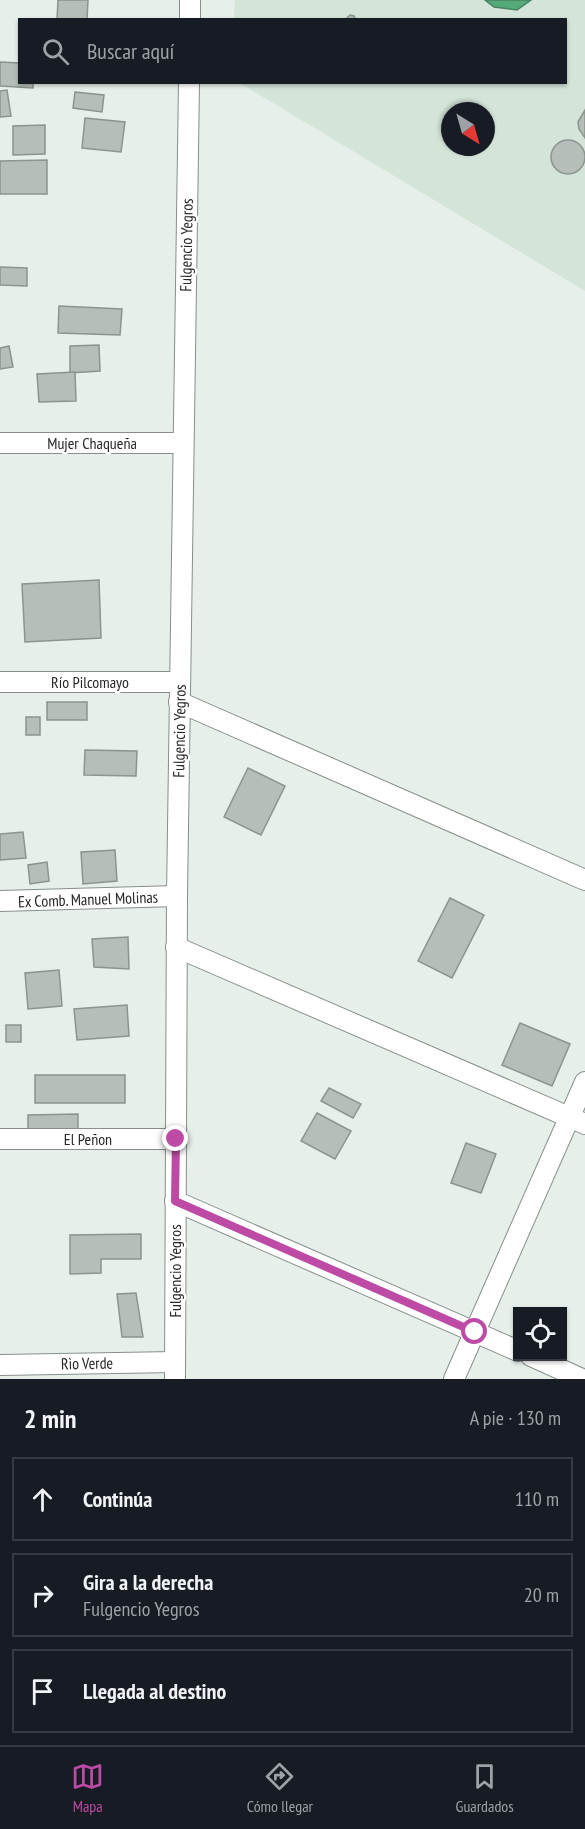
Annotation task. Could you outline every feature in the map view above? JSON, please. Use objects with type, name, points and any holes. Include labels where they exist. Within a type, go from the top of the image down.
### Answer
[{"type":"street","points":[[190,0],[190,18]]},
{"type":"street","name":"Fulgencio Yegros","points":[[175,1371],[176,947],[189,84]]},
{"type":"street","name":"Mujer Chaqueña","points":[[0,443],[183,443]]},
{"type":"street","name":"Río Pilcomayo","points":[[0,682],[180,682]]},
{"type":"street","points":[[179,702],[585,880]]},
{"type":"street","name":"Ex Comb. Manuel Molinas","points":[[0,901],[177,896]]},
{"type":"street","points":[[176,947],[577,1121]]},
{"type":"street","points":[[454,1379],[577,1121],[585,1082]]},
{"type":"street","name":"El Peñon","points":[[0,1139],[176,1139]]},
{"type":"street","points":[[175,1201],[513,1349]]},
{"type":"street","points":[[542,1361],[582,1379]]},
{"type":"street","name":"Rìo Verde","points":[[0,1365],[175,1371]]},
{"type":"shaded area","points":[[235,0],[585,0],[585,291],[242,84],[567,84],[567,18],[234,18]]},
{"type":"shaded area","points":[[485,0],[531,0],[517,10],[494,7]]},
{"type":"building","points":[[58,0],[88,0],[87,18],[57,18]]},
{"type":"building","points":[[0,62],[18,63],[18,84],[33,84],[33,88],[0,86]]},
{"type":"building","points":[[7,90],[11,116],[0,117],[0,91]]},
{"type":"building","points":[[75,92],[104,95],[102,112],[73,108]]},
{"type":"building","points":[[585,110],[585,138],[579,129],[578,122]]},
{"type":"building","points":[[85,118],[125,122],[121,152],[82,148]]},
{"type":"building","points":[[45,125],[45,154],[13,155],[13,126]]},
{"type":"building","points":[[568,140],[580,145],[585,157],[580,169],[568,174],[556,169],[551,157],[556,145]]},
{"type":"building","points":[[47,160],[47,194],[0,194],[0,161]]},
{"type":"building","points":[[0,267],[27,268],[27,286],[0,285]]},
{"type":"building","points":[[59,306],[122,309],[120,335],[58,333]]},
{"type":"building","points":[[99,345],[100,371],[70,373],[70,346]]},
{"type":"building","points":[[9,346],[13,367],[0,369],[0,348]]},
{"type":"building","points":[[75,372],[76,401],[39,402],[37,374]]},
{"type":"building","points":[[99,580],[101,638],[25,642],[22,584]]},
{"type":"building","points":[[47,702],[87,702],[87,720],[47,720]]},
{"type":"building","points":[[26,717],[40,717],[40,735],[26,735]]},
{"type":"building","points":[[85,750],[137,751],[136,776],[84,775]]},
{"type":"building","points":[[248,768],[285,786],[261,835],[224,817]]},
{"type":"building","points":[[23,832],[26,858],[0,860],[0,834]]},
{"type":"building","points":[[115,850],[117,881],[83,884],[81,852]]},
{"type":"building","points":[[47,862],[49,881],[30,884],[28,865]]},
{"type":"building","points":[[450,898],[484,915],[452,978],[418,961]]},
{"type":"building","points":[[128,937],[129,969],[94,967],[92,939]]},
{"type":"building","points":[[59,970],[62,1006],[28,1009],[25,973]]},
{"type":"building","points":[[127,1005],[129,1036],[77,1040],[74,1009]]},
{"type":"building","points":[[520,1023],[570,1044],[552,1086],[502,1065]]},
{"type":"building","points":[[6,1025],[21,1025],[21,1042],[6,1042]]},
{"type":"building","points":[[35,1075],[125,1075],[125,1103],[35,1103]]},
{"type":"building","points":[[329,1088],[361,1104],[353,1118],[321,1101]]},
{"type":"building","points":[[317,1113],[351,1131],[335,1159],[301,1141]]},
{"type":"building","points":[[78,1114],[78,1132],[28,1133],[28,1115]]},
{"type":"building","points":[[466,1143],[496,1154],[481,1193],[451,1183]]},
{"type":"building","points":[[141,1234],[141,1259],[101,1259],[101,1273],[70,1274],[70,1235]]},
{"type":"building","points":[[136,1293],[143,1337],[122,1337],[117,1294]]},
{"type":"route","points":[[176,1139],[175,1201],[475,1332]]}]
